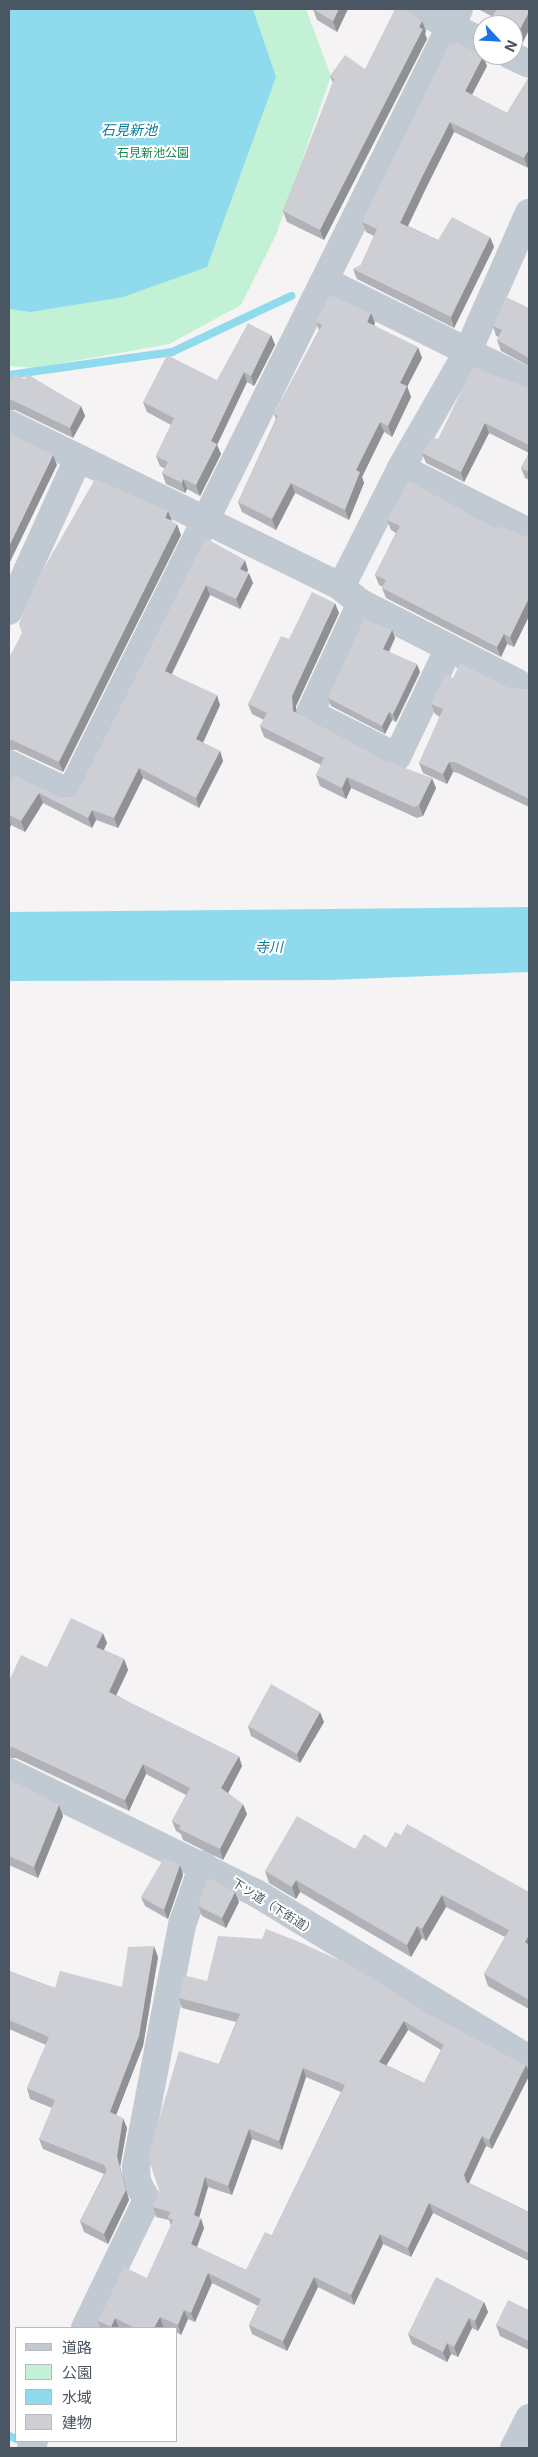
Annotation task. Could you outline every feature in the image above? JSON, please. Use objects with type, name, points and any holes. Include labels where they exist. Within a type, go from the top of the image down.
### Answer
[{"type":"street","points":[[416,9],[455,17],[473,33]]},
{"type":"street","points":[[9,764],[70,793],[201,522],[327,282],[455,17]]},
{"type":"street","points":[[449,648],[397,757],[310,714],[351,595],[401,468],[468,351],[523,242],[529,213]]},
{"type":"street","points":[[327,282],[529,382]]},
{"type":"street","points":[[9,424],[201,522],[351,595],[518,683]]},
{"type":"street","points":[[9,611],[78,459]]},
{"type":"street","points":[[401,468],[529,532]]},
{"type":"street","name":"下ツ道（下街道）","points":[[9,1772],[203,1865],[529,2059]]},
{"type":"street","points":[[85,2327],[147,2200],[137,2182],[136,2166],[182,1925],[203,1865]]},
{"type":"street","points":[[514,2448],[529,2418]]},
{"type":"street","points":[[9,2445],[16,2448]]},
{"type":"green space","name":"石見新池","points":[[9,9],[306,9],[331,76],[276,235],[241,305],[169,344],[35,368],[9,366]]},
{"type":"water","name":"石見新池","points":[[9,9],[253,9],[276,77],[207,267],[123,297],[31,312],[9,309]]},
{"type":"water","name":"寺川","points":[[529,907],[529,972],[330,980],[9,981],[9,912]]},
{"type":"building","points":[[313,9],[339,9],[333,21]]},
{"type":"building","points":[[395,9],[405,9],[422,21],[419,27],[423,29],[320,230],[283,211],[334,79],[330,76],[345,55],[365,69]]},
{"type":"building","points":[[494,9],[529,9],[529,12],[523,23],[523,15],[494,15],[496,10]]},
{"type":"building","points":[[450,43],[458,43],[473,51],[473,65],[478,65],[465,91],[507,113],[529,77],[529,149],[524,158],[450,122],[400,223],[438,240],[452,217],[490,237],[451,317],[353,269],[361,265],[377,229],[362,222]]},
{"type":"building","points":[[330,295],[371,313],[367,322],[418,347],[400,383],[407,386],[388,426],[380,422],[356,470],[360,472],[345,510],[291,483],[272,519],[238,502],[278,416],[274,414],[322,325],[316,322]]},
{"type":"building","points":[[506,297],[529,308],[529,358],[497,340],[502,330],[493,326]]},
{"type":"building","points":[[248,323],[271,335],[251,376],[244,372],[211,441],[217,444],[196,485],[183,479],[182,483],[162,473],[168,462],[156,456],[174,418],[143,402],[167,355],[217,380]]},
{"type":"building","points":[[473,367],[526,387],[529,385],[529,445],[485,423],[461,472],[422,453],[432,437],[438,439]]},
{"type":"building","points":[[15,374],[25,379],[27,374],[81,406],[70,428],[9,400],[9,377],[12,379]]},
{"type":"building","points":[[9,433],[53,455],[9,546]]},
{"type":"building","points":[[529,452],[529,472],[521,468]]},
{"type":"building","points":[[95,479],[168,511],[165,518],[177,524],[59,762],[9,740],[9,658],[22,633],[19,624],[36,582]]},
{"type":"building","points":[[409,481],[498,530],[500,526],[526,537],[529,535],[529,598],[510,637],[504,634],[497,647],[382,588],[386,580],[375,575],[400,526],[387,520]]},
{"type":"building","points":[[205,538],[245,560],[240,569],[249,573],[236,599],[206,585],[165,671],[217,695],[196,739],[220,751],[196,798],[139,768],[114,818],[92,810],[88,818],[39,793],[21,821],[9,815],[9,783],[13,775],[60,797],[75,796]]},
{"type":"building","points":[[312,592],[335,603],[292,696],[293,711],[386,761],[432,778],[419,805],[414,807],[347,777],[342,788],[316,775],[324,758],[260,726],[267,713],[248,704],[281,636],[289,639]]},
{"type":"building","points":[[364,619],[392,630],[383,649],[417,664],[393,714],[389,712],[382,726],[328,698]]},
{"type":"building","points":[[460,663],[507,687],[529,689],[529,799],[455,762],[449,762],[443,774],[419,763],[443,709],[431,704],[445,675],[453,678]]},
{"type":"building","points":[[71,1618],[103,1633],[96,1647],[124,1659],[109,1692],[239,1756],[221,1788],[243,1804],[220,1849],[179,1829],[181,1826],[172,1821],[190,1788],[143,1764],[125,1800],[12,1747],[9,1748],[9,1681],[21,1655],[47,1667]]},
{"type":"building","points":[[271,1684],[320,1712],[297,1754],[248,1726]]},
{"type":"building","points":[[9,1779],[59,1805],[34,1867],[9,1856]]},
{"type":"building","points":[[297,1816],[355,1849],[364,1834],[386,1848],[395,1832],[401,1835],[407,1824],[529,1892],[529,1935],[525,1942],[529,1945],[529,2000],[484,1974],[509,1930],[442,1895],[422,1929],[417,1926],[407,1945],[296,1880],[292,1887],[265,1871]]},
{"type":"building","points":[[164,1858],[180,1865],[164,1910],[141,1897]]},
{"type":"building","points":[[208,1878],[235,1892],[222,1918],[198,1906]]},
{"type":"building","points":[[266,1929],[297,1941],[352,1966],[422,2010],[526,2065],[489,2140],[482,2136],[464,2175],[466,2182],[529,2212],[529,2253],[429,2203],[408,2248],[380,2234],[351,2295],[314,2277],[283,2341],[249,2325],[261,2299],[208,2273],[191,2313],[184,2310],[178,2325],[160,2317],[155,2327],[133,2327],[115,2318],[111,2327],[98,2321],[124,2267],[147,2278],[173,2220],[168,2218],[170,2212],[153,2207],[159,2190],[148,2157],[179,2051],[219,2064],[240,2014],[179,1998],[183,1975],[207,1981],[218,1936],[262,1939]],"holes":[[[404,2021],[444,2045],[424,2083],[379,2062]],[[303,2068],[345,2085],[272,2235],[265,2232],[246,2270],[191,2244],[201,2218],[194,2215],[205,2177],[228,2186],[249,2129],[279,2141]]]},
{"type":"building","points":[[154,1946],[139,2036],[110,2112],[123,2118],[117,2156],[126,2190],[104,2234],[80,2221],[107,2170],[104,2165],[39,2139],[55,2100],[27,2088],[49,2037],[9,2020],[9,1971],[55,1988],[60,1971],[122,1987],[128,1947]]},
{"type":"building","points":[[436,2277],[484,2302],[475,2321],[469,2318],[454,2347],[447,2343],[443,2352],[408,2334]]},
{"type":"building","points":[[508,2300],[529,2310],[529,2341],[496,2325]]},
{"type":"waterway","points":[[9,375],[172,352],[291,296]]},
{"type":"waterway","points":[[9,2436],[15,2439]]},
{"type":"park label","name":"石見新池公園","points":[[153,153]]}]
